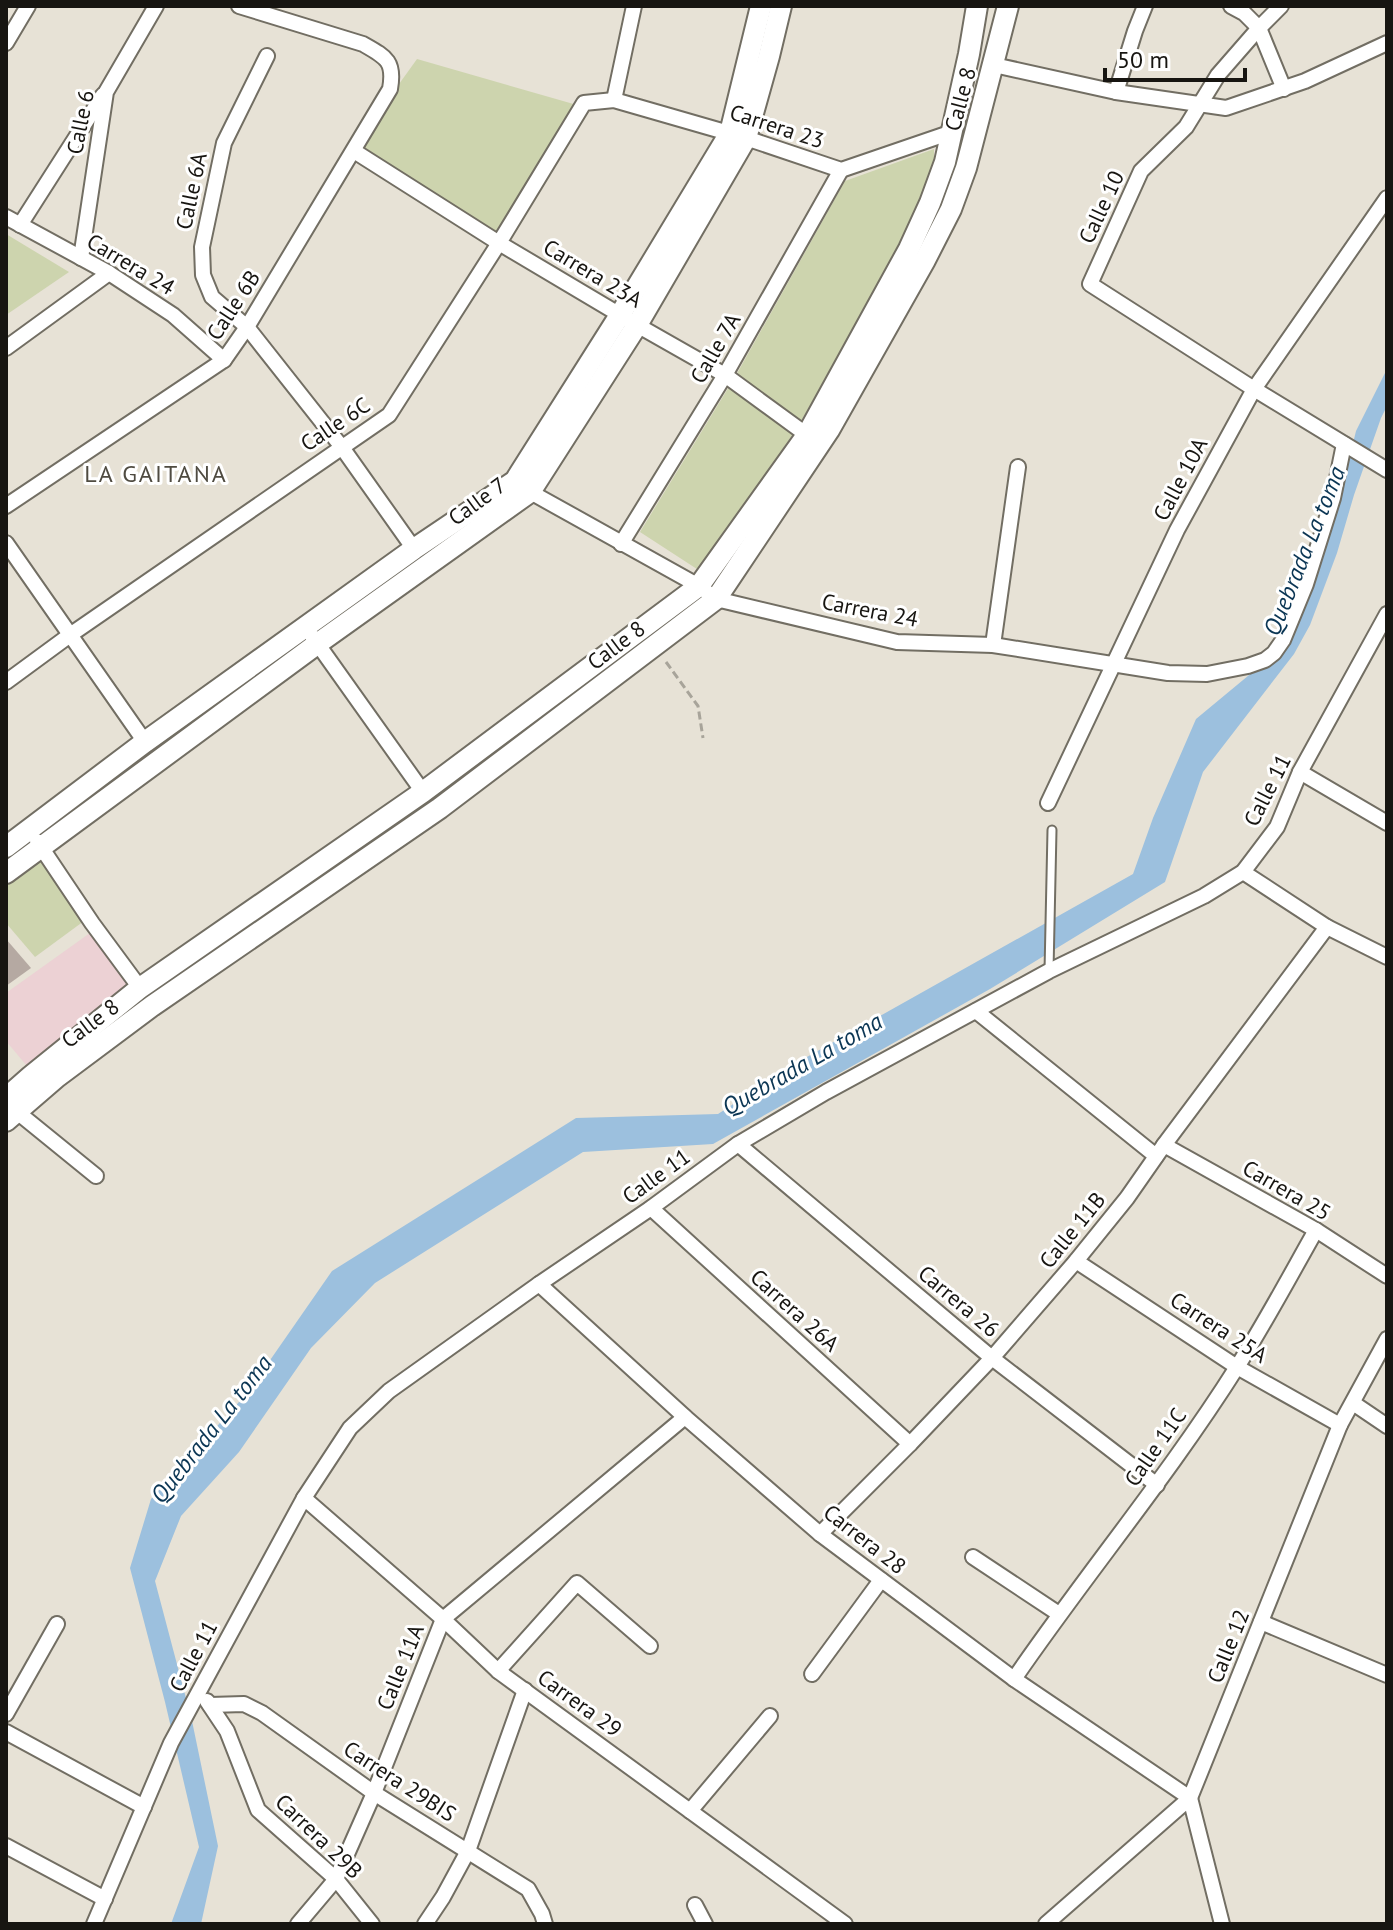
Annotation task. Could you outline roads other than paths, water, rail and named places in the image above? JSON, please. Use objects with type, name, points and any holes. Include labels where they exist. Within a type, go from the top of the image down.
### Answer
[{"type":"main road","name":"Calle 7","points":[[738,135],[761,6]]},
{"type":"main road","name":"Calle 7","points":[[6,847],[35,839],[311,636],[523,487],[628,320],[738,135],[769,56],[781,6]]},
{"type":"main road","name":"Calle 8","points":[[9,1110],[31,1076],[140,988],[423,792],[699,586],[807,435],[909,249],[945,162],[977,6]]},
{"type":"main road","name":"Calle 8","points":[[9,1110],[152,1006],[440,808],[716,599],[829,430],[951,209],[966,168],[1008,6]]},
{"type":"main road","name":"Calle 7","points":[[6,873],[35,839],[145,742],[311,636],[414,549],[523,487]]},
{"type":"street","points":[[6,43],[28,6]]},
{"type":"street","name":"Calle 6","points":[[81,258],[106,92],[156,6]]},
{"type":"street","name":"Calle 6B","points":[[6,506],[224,360],[390,89],[393,73],[390,64],[382,55],[363,44],[239,6]]},
{"type":"street","points":[[614,100],[634,6]]},
{"type":"street","points":[[1116,92],[1145,6]]},
{"type":"street","points":[[1231,6],[1244,13],[1259,28],[1284,89]]},
{"type":"street","name":"Calle 10","points":[[1254,389],[1090,284],[1141,171],[1186,127],[1218,75],[1281,6]]},
{"type":"street","points":[[994,65],[1116,92],[1226,108],[1284,89],[1387,43]]},
{"type":"street","name":"Calle 6A","points":[[267,56],[224,143],[202,247],[203,275],[212,297],[247,327],[341,446],[414,549]]},
{"type":"street","points":[[20,225],[106,92]]},
{"type":"street","name":"Carrera 23","points":[[584,103],[614,100],[738,135],[841,170],[952,132]]},
{"type":"street","name":"Calle 6C","points":[[6,682],[389,415],[584,103]]},
{"type":"street","name":"Carrera 23A","points":[[354,151],[499,243],[725,375],[807,435]]},
{"type":"street","name":"Calle 7A","points":[[621,544],[725,375],[841,170]]},
{"type":"street","name":"Calle 10A","points":[[1048,803],[1177,530],[1254,389],[1387,198]]},
{"type":"street","name":"Carrera 24","points":[[6,217],[109,273],[173,315],[224,360]]},
{"type":"street","points":[[6,348],[109,273]]},
{"type":"street","points":[[1254,389],[1387,470]]},
{"type":"street","name":"Carrera 24","points":[[523,487],[699,586],[716,599],[897,642],[993,645],[1168,673],[1207,674],[1265,660],[1283,640],[1311,569],[1333,498],[1345,445]]},
{"type":"street","points":[[993,645],[1018,467]]},
{"type":"street","points":[[6,543],[145,742]]},
{"type":"street","name":"Calle 11","points":[[94,1924],[171,1743],[304,1498],[350,1428],[379,1400],[738,1144],[826,1092],[1049,971],[1204,896],[1243,872],[1277,827],[1300,772],[1387,614]]},
{"type":"street","points":[[311,636],[423,792]]},
{"type":"street","points":[[1300,772],[1387,823]]},
{"type":"street","points":[[35,839],[140,988]]},
{"type":"street","points":[[1243,872],[1327,927],[1387,957]]},
{"type":"street","name":"Calle 11B","points":[[820,1534],[992,1358],[1076,1261],[1127,1198],[1327,927]]},
{"type":"street","name":"Carrera 25","points":[[976,1011],[1160,1150],[1316,1230],[1387,1276]]},
{"type":"street","points":[[9,1110],[96,1176]]},
{"type":"street","name":"Carrera 26","points":[[738,1144],[992,1358],[1157,1485]]},
{"type":"street","name":"Carrera 26A","points":[[651,1208],[910,1444]]},
{"type":"street","name":"Calle 11C","points":[[1014,1679],[1157,1485],[1237,1367],[1316,1230]]},
{"type":"street","name":"Carrera 25A","points":[[1076,1261],[1237,1367],[1340,1425]]},
{"type":"street","name":"Carrera 28","points":[[539,1284],[820,1534],[1014,1679],[1190,1798]]},
{"type":"street","name":"Calle 12","points":[[1046,1924],[1190,1798],[1340,1425],[1387,1339]]},
{"type":"street","points":[[1353,1403],[1387,1426]]},
{"type":"street","name":"Calle 11A","points":[[298,1924],[336,1879],[374,1793],[443,1619],[685,1417]]},
{"type":"street","name":"Carrera 29","points":[[304,1498],[498,1671],[845,1924]]},
{"type":"street","points":[[973,1557],[1059,1614]]},
{"type":"street","points":[[812,1674],[881,1580]]},
{"type":"street","points":[[498,1671],[577,1583],[650,1646]]},
{"type":"street","points":[[1261,1622],[1387,1675]]},
{"type":"street","points":[[6,1714],[57,1624]]},
{"type":"street","points":[[425,1924],[468,1851],[525,1690]]},
{"type":"street","name":"Carrera 29B","points":[[196,1695],[210,1705],[227,1731],[258,1810],[336,1879],[372,1924]]},
{"type":"street","name":"Carrera 29BIS","points":[[210,1705],[244,1704],[262,1713],[374,1793],[528,1889],[545,1924]]},
{"type":"street","points":[[690,1811],[770,1716]]},
{"type":"street","points":[[6,1732],[144,1807]]},
{"type":"street","points":[[1190,1798],[1222,1924]]},
{"type":"street","points":[[6,1846],[105,1899]]},
{"type":"street","points":[[695,1905],[705,1924]]},
{"type":"lane","points":[[1049,971],[1052,830]]},
{"type":"water","name":"Quebrada La toma","points":[[1387,369],[1387,406],[1310,625],[1294,654],[1203,772],[1165,882],[990,989],[713,1144],[583,1152],[375,1283],[311,1348],[239,1452],[181,1516],[155,1581],[192,1721],[218,1846],[201,1924],[171,1924],[199,1847],[130,1568],[151,1499],[248,1392],[332,1271],[576,1118],[718,1114],[798,1062],[1133,874],[1153,818],[1196,719],[1283,647],[1316,575],[1356,431]]},
{"type":"district","name":"LA GAITANA","points":[[156,473]]}]
